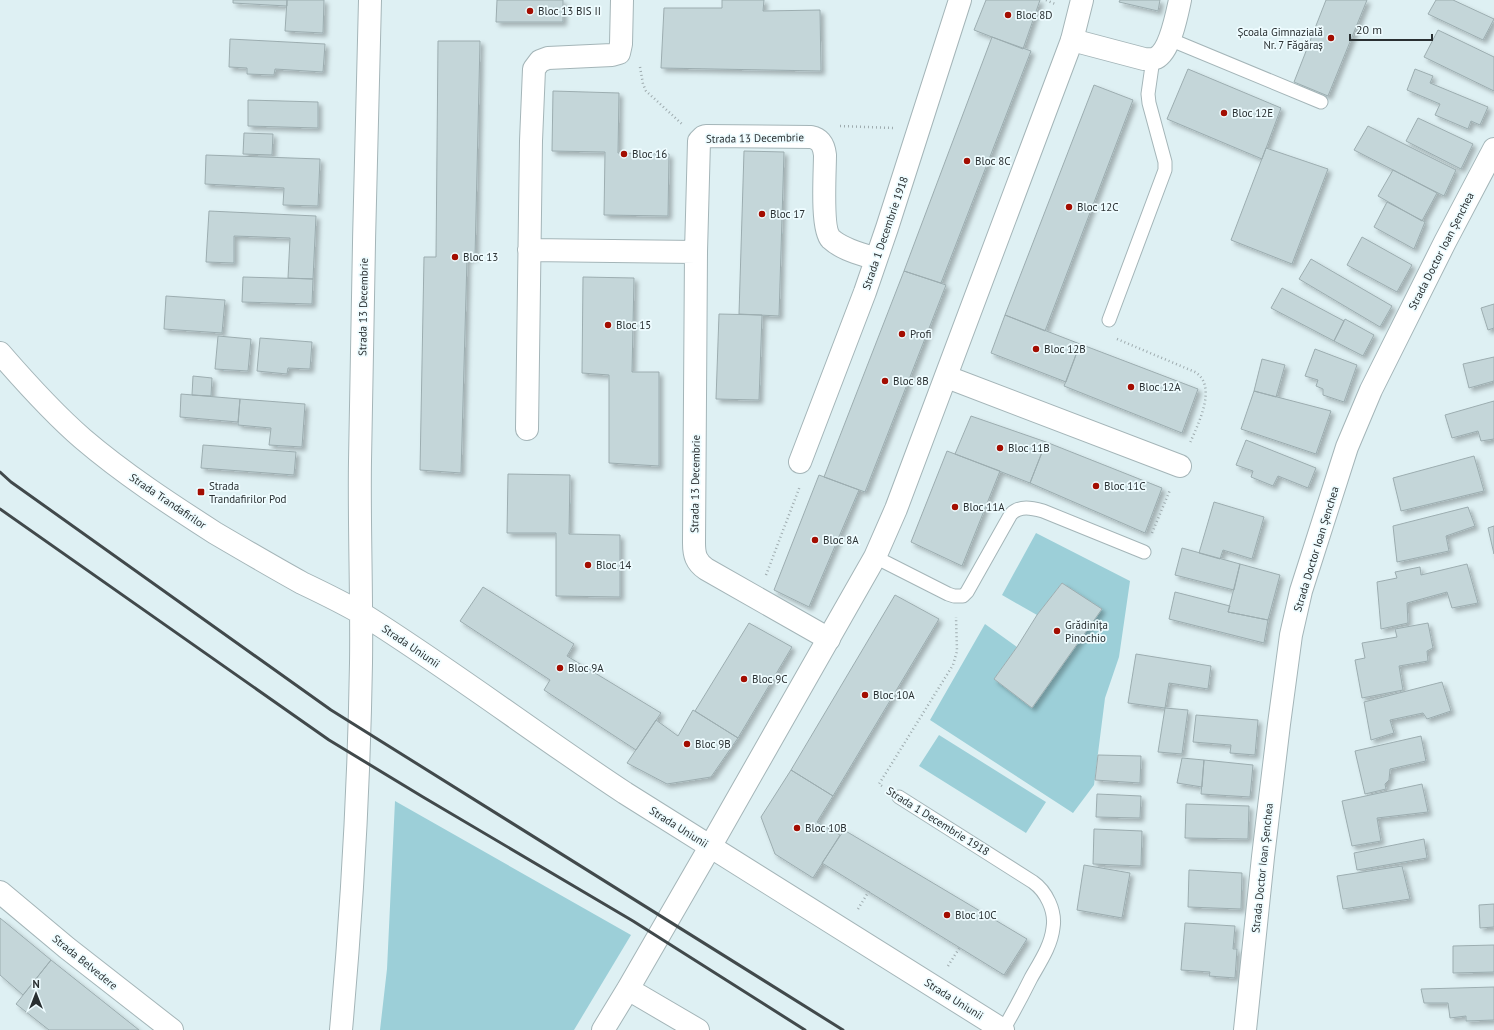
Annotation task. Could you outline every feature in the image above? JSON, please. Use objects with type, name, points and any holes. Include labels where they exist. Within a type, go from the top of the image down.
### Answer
[{"type":"street","name":"Strada 13 Decembrie","points":[[341,1030],[355,827],[362,614],[360,481],[361,399],[370,0]]},
{"type":"street","points":[[527,429],[533,86],[535,67],[540,61],[548,58],[612,55],[619,53],[621,44],[622,0]]},
{"type":"street","name":"Strada 1 Decembrie 1918","points":[[800,462],[876,259],[960,0]]},
{"type":"street","points":[[603,1030],[710,847],[875,557],[896,509],[947,377],[1009,206],[1072,40],[1082,0]]},
{"type":"street","points":[[1072,40],[1144,59],[1153,59],[1160,55],[1169,39],[1180,0]]},
{"type":"street","name":"Strada 13 Decembrie","points":[[829,639],[706,569],[700,565],[694,552],[696,252],[698,146],[700,140],[706,136],[816,138],[822,143],[825,155],[825,222],[828,236],[839,245],[876,259]]},
{"type":"street","name":"Strada Doctor Ioan Șenchea","points":[[1245,1030],[1262,864],[1278,732],[1291,635],[1301,591],[1347,447],[1371,390],[1445,242],[1494,149]]},
{"type":"street","points":[[530,250],[696,252]]},
{"type":"street","name":"Strada Trandafirilor","points":[[0,353],[24,381],[56,413],[83,439],[114,464],[216,533],[301,582],[362,614]]},
{"type":"street","points":[[947,377],[1180,466]]},
{"type":"street","name":"Strada Uniunii","points":[[362,614],[441,666],[564,752],[710,847],[1003,1030]]},
{"type":"street","name":"Strada Belvedere","points":[[0,892],[67,948],[172,1030]]},
{"type":"street","points":[[628,989],[698,1030]]},
{"type":"lane","points":[[1169,39],[1321,102]]},
{"type":"lane","points":[[1109,320],[1165,170],[1165,162],[1149,103],[1148,94],[1153,59]]},
{"type":"lane","points":[[875,557],[900,571],[954,596],[963,596],[967,592],[1011,514],[1014,511],[1023,508],[1032,508],[1043,511],[1144,552]]},
{"type":"lane","name":"Strada 1 Decembrie 1918","points":[[899,797],[1033,882],[1043,891],[1048,900],[1054,927],[1051,939],[1045,954],[1003,1030]]},
{"type":"path","points":[[619,53],[625,54],[634,60],[640,67],[643,84],[648,94],[700,140]]},
{"type":"path","points":[[816,138],[826,129],[836,126],[919,130]]},
{"type":"path","points":[[1109,320],[1107,329],[1108,334],[1199,374],[1205,381],[1207,392],[1201,415],[1144,552]]},
{"type":"path","points":[[757,598],[805,474],[803,466],[800,462]]},
{"type":"path","name":"Strada 1 Decembrie 1918","points":[[899,797],[879,784],[953,665],[958,644],[954,596]]},
{"type":"path","points":[[857,911],[869,891]]},
{"type":"path","points":[[947,967],[960,947]]},
{"type":"shaded area","points":[[1036,533],[1130,581],[1119,657],[1105,698],[1094,785],[1073,813],[930,720],[985,624],[1017,647],[994,679],[1032,708],[1101,610],[1062,583],[1037,615],[1002,595]]},
{"type":"shaded area","points":[[939,735],[1046,802],[1026,833],[919,766]]},
{"type":"shaded area","points":[[395,801],[631,935],[574,1030],[380,1030],[387,969]]},
{"type":"building","points":[[233,0],[287,0],[287,6],[233,3]]},
{"type":"building","points":[[287,0],[324,0],[323,33],[285,31]]},
{"type":"building","name":"Bloc 13 BIS II","points":[[497,0],[563,0],[563,22],[496,22]]},
{"type":"building","points":[[722,0],[764,0],[763,11],[820,10],[821,71],[661,68],[664,8],[722,8]]},
{"type":"building","name":"Bloc 8D","points":[[986,0],[1040,0],[1023,49],[974,30]]},
{"type":"building","points":[[1120,0],[1160,0],[1158,11],[1119,2]]},
{"type":"building","name":"Școala Gimnazială Nr. 7 Făgăraș","points":[[1326,0],[1367,0],[1328,96],[1294,82]]},
{"type":"building","points":[[1436,0],[1453,0],[1494,19],[1483,40],[1428,14]]},
{"type":"building","points":[[1438,30],[1494,57],[1494,91],[1424,57]]},
{"type":"building","name":"Bloc 8C","points":[[992,37],[1031,51],[941,283],[904,271]]},
{"type":"building","points":[[230,39],[325,44],[323,72],[275,69],[274,75],[247,74],[247,68],[229,67]]},
{"type":"building","name":"Bloc 13","points":[[438,41],[480,41],[475,257],[467,259],[461,473],[420,470],[424,257],[436,257]]},
{"type":"building","name":"Bloc 12E","points":[[1188,69],[1281,108],[1262,159],[1167,119]]},
{"type":"building","points":[[1415,69],[1433,76],[1430,83],[1488,107],[1480,125],[1471,121],[1468,129],[1435,115],[1440,104],[1407,90]]},
{"type":"building","name":"Bloc 12C","points":[[1094,85],[1133,100],[1045,331],[1005,315]]},
{"type":"building","name":"Bloc 16","points":[[553,91],[619,93],[618,153],[669,154],[668,216],[604,215],[605,152],[552,151]]},
{"type":"building","points":[[248,100],[318,102],[318,128],[248,126]]},
{"type":"building","points":[[1418,118],[1473,144],[1461,169],[1406,141]]},
{"type":"building","points":[[1368,126],[1456,170],[1444,196],[1354,150]]},
{"type":"building","points":[[244,133],[273,134],[272,155],[243,154]]},
{"type":"building","points":[[1266,148],[1328,169],[1292,264],[1231,240]]},
{"type":"building","name":"Bloc 17","points":[[744,151],[784,152],[779,316],[739,314]]},
{"type":"building","points":[[206,155],[320,159],[318,206],[283,205],[284,188],[205,184]]},
{"type":"building","points":[[1393,170],[1437,193],[1422,221],[1378,196]]},
{"type":"building","points":[[1387,202],[1425,222],[1414,249],[1374,227]]},
{"type":"building","points":[[209,211],[316,216],[313,279],[288,278],[290,238],[234,236],[234,263],[206,262]]},
{"type":"building","points":[[1362,237],[1412,265],[1397,292],[1347,265]]},
{"type":"building","points":[[1311,259],[1392,306],[1380,327],[1299,279]]},
{"type":"building","name":"Bloc 8B","points":[[904,271],[946,285],[865,492],[824,477]]},
{"type":"building","points":[[243,277],[313,279],[312,304],[242,302]]},
{"type":"building","name":"Bloc 15","points":[[583,277],[634,278],[632,372],[659,372],[659,466],[609,463],[609,375],[582,373]]},
{"type":"building","points":[[1282,288],[1344,321],[1334,341],[1271,308]]},
{"type":"building","points":[[166,296],[225,300],[222,333],[164,329]]},
{"type":"building","points":[[1494,304],[1494,328],[1488,330],[1481,308]]},
{"type":"building","points":[[719,314],[762,315],[759,400],[716,399]]},
{"type":"building","name":"Bloc 12B","points":[[1005,315],[1080,344],[1066,382],[991,353]]},
{"type":"building","points":[[1345,319],[1374,335],[1363,356],[1334,341]]},
{"type":"building","points":[[218,336],[251,339],[248,371],[215,369]]},
{"type":"building","points":[[260,338],[312,342],[310,369],[288,368],[287,374],[257,371]]},
{"type":"building","name":"Bloc 12A","points":[[1080,344],[1198,389],[1182,433],[1064,386]]},
{"type":"building","points":[[1315,349],[1357,365],[1344,402],[1323,395],[1323,389],[1316,386],[1318,380],[1305,376]]},
{"type":"building","points":[[1494,357],[1494,381],[1469,388],[1463,364]]},
{"type":"building","points":[[1262,359],[1285,365],[1276,397],[1254,391]]},
{"type":"building","points":[[193,376],[212,378],[211,396],[192,395]]},
{"type":"building","points":[[1254,391],[1331,411],[1316,454],[1241,429]]},
{"type":"building","points":[[181,394],[240,399],[238,422],[180,417]]},
{"type":"building","points":[[240,399],[305,404],[302,447],[269,445],[271,428],[238,425]]},
{"type":"building","points":[[1494,401],[1494,439],[1481,441],[1478,431],[1452,438],[1445,415]]},
{"type":"building","name":"Bloc 11B","points":[[971,416],[1046,442],[1030,483],[955,454]]},
{"type":"building","points":[[1246,440],[1316,468],[1308,488],[1278,476],[1273,486],[1251,477],[1253,471],[1236,465]]},
{"type":"building","name":"Bloc 11C","points":[[1046,442],[1162,488],[1145,533],[1030,483]]},
{"type":"building","points":[[203,445],[296,452],[294,475],[201,468]]},
{"type":"building","name":"Bloc 11A","points":[[947,451],[1000,471],[962,566],[911,542]]},
{"type":"building","points":[[1474,456],[1484,491],[1401,511],[1393,478]]},
{"type":"building","name":"Bloc 14","points":[[508,474],[570,475],[569,534],[620,535],[620,597],[556,596],[556,533],[507,533]]},
{"type":"building","name":"Bloc 8A","points":[[819,475],[859,490],[809,607],[774,590]]},
{"type":"building","points":[[1214,502],[1264,517],[1252,559],[1223,550],[1220,559],[1199,553]]},
{"type":"building","points":[[1468,507],[1475,526],[1446,536],[1449,551],[1397,562],[1393,526]]},
{"type":"building","points":[[1494,526],[1494,554],[1488,528]]},
{"type":"building","points":[[1182,548],[1240,564],[1234,590],[1175,575]]},
{"type":"building","points":[[1240,564],[1280,575],[1268,620],[1228,612]]},
{"type":"building","points":[[1467,564],[1478,603],[1452,608],[1447,592],[1407,603],[1408,623],[1381,629],[1377,582],[1397,578],[1395,572],[1420,567],[1421,575]]},
{"type":"building","name":"Grădinița Pinochio","points":[[1062,583],[1102,609],[1032,708],[994,679],[1017,647],[1037,615]]},
{"type":"building","name":"Bloc 9A","points":[[483,587],[574,644],[567,656],[661,713],[636,750],[544,690],[550,680],[460,621]]},
{"type":"building","points":[[1175,592],[1230,606],[1228,612],[1268,620],[1264,643],[1169,619]]},
{"type":"building","name":"Bloc 10A","points":[[895,595],[939,619],[833,796],[791,770]]},
{"type":"building","name":"Bloc 9C","points":[[749,623],[792,647],[738,738],[695,711]]},
{"type":"building","points":[[1428,623],[1433,648],[1427,651],[1428,661],[1399,666],[1403,690],[1362,698],[1355,660],[1365,658],[1362,643],[1397,637],[1395,629]]},
{"type":"building","points":[[1136,654],[1211,666],[1208,689],[1169,683],[1165,708],[1128,703]]},
{"type":"building","points":[[1442,682],[1451,711],[1427,719],[1423,713],[1390,720],[1394,733],[1371,740],[1364,702]]},
{"type":"building","points":[[1165,708],[1188,710],[1182,754],[1158,752]]},
{"type":"building","name":"Bloc 9B","points":[[693,710],[738,738],[711,777],[667,784],[627,763],[656,720],[678,736]]},
{"type":"building","points":[[1196,715],[1258,720],[1255,755],[1230,753],[1231,745],[1193,742]]},
{"type":"building","points":[[1421,736],[1426,761],[1390,769],[1389,780],[1385,784],[1386,789],[1365,794],[1355,751]]},
{"type":"building","points":[[1098,755],[1141,756],[1140,783],[1095,780]]},
{"type":"building","points":[[1182,758],[1204,760],[1202,787],[1177,783]]},
{"type":"building","points":[[1204,760],[1253,765],[1250,797],[1201,794]]},
{"type":"building","name":"Bloc 10B","points":[[791,770],[833,796],[817,822],[840,835],[813,878],[775,854],[761,817]]},
{"type":"building","points":[[1422,784],[1428,812],[1377,818],[1381,841],[1352,846],[1342,801]]},
{"type":"building","points":[[1097,794],[1141,796],[1140,818],[1096,817]]},
{"type":"building","points":[[1186,804],[1249,806],[1248,839],[1185,838]]},
{"type":"building","points":[[1094,829],[1142,831],[1141,866],[1093,864]]},
{"type":"building","name":"Bloc 10C","points":[[844,830],[1027,939],[1004,975],[822,863]]},
{"type":"building","points":[[1424,839],[1427,858],[1357,870],[1354,853]]},
{"type":"building","points":[[1084,865],[1130,873],[1122,918],[1077,910]]},
{"type":"building","points":[[1402,866],[1410,899],[1343,909],[1337,876]]},
{"type":"building","points":[[1189,870],[1242,873],[1241,909],[1188,907]]},
{"type":"building","points":[[1494,904],[1494,927],[1480,928],[1479,905]]},
{"type":"building","points":[[0,918],[51,960],[23,995],[0,975]]},
{"type":"building","points":[[1185,923],[1235,926],[1233,949],[1237,949],[1235,978],[1209,976],[1210,972],[1181,970]]},
{"type":"building","points":[[1494,945],[1494,972],[1453,973],[1453,946]]},
{"type":"building","points":[[51,960],[139,1030],[49,1030],[16,1004]]},
{"type":"building","points":[[1494,987],[1494,1020],[1466,1021],[1466,1016],[1450,1018],[1448,1003],[1424,1003],[1421,989]]},
{"type":"railway","points":[[0,472],[11,482],[331,710],[843,1030]]},
{"type":"railway","points":[[0,509],[329,740],[633,921],[805,1030]]},
{"type":"place","name":"Bloc 13 BIS II","points":[[530,11]]},
{"type":"place","name":"Bloc 8D","points":[[1008,15]]},
{"type":"place","name":"Școala Gimnazială Nr. 7 Făgăraș","points":[[1331,38]]},
{"type":"place","name":"Bloc 12E","points":[[1224,113]]},
{"type":"place","name":"Bloc 16","points":[[624,154]]},
{"type":"place","name":"Bloc 8C","points":[[967,161]]},
{"type":"place","name":"Bloc 12C","points":[[1069,207]]},
{"type":"place","name":"Bloc 17","points":[[762,214]]},
{"type":"place","name":"Bloc 13","points":[[455,257]]},
{"type":"place","name":"Bloc 15","points":[[608,325]]},
{"type":"place","name":"Profi","points":[[902,334]]},
{"type":"place","name":"Bloc 12B","points":[[1036,349]]},
{"type":"place","name":"Bloc 8B","points":[[885,381]]},
{"type":"place","name":"Bloc 12A","points":[[1131,387]]},
{"type":"place","name":"Bloc 11B","points":[[1000,448]]},
{"type":"place","name":"Bloc 11C","points":[[1096,486]]},
{"type":"place","name":"Strada Trandafirilor Pod","points":[[201,492]]},
{"type":"place","name":"Bloc 11A","points":[[955,507]]},
{"type":"place","name":"Bloc 8A","points":[[815,540]]},
{"type":"place","name":"Bloc 14","points":[[588,565]]},
{"type":"place","name":"Grădinița Pinochio","points":[[1057,631]]},
{"type":"place","name":"Bloc 9A","points":[[560,668]]},
{"type":"place","name":"Bloc 9C","points":[[744,679]]},
{"type":"place","name":"Bloc 10A","points":[[865,695]]},
{"type":"place","name":"Bloc 9B","points":[[687,744]]},
{"type":"place","name":"Bloc 10B","points":[[797,828]]},
{"type":"place","name":"Bloc 10C","points":[[947,915]]}]
